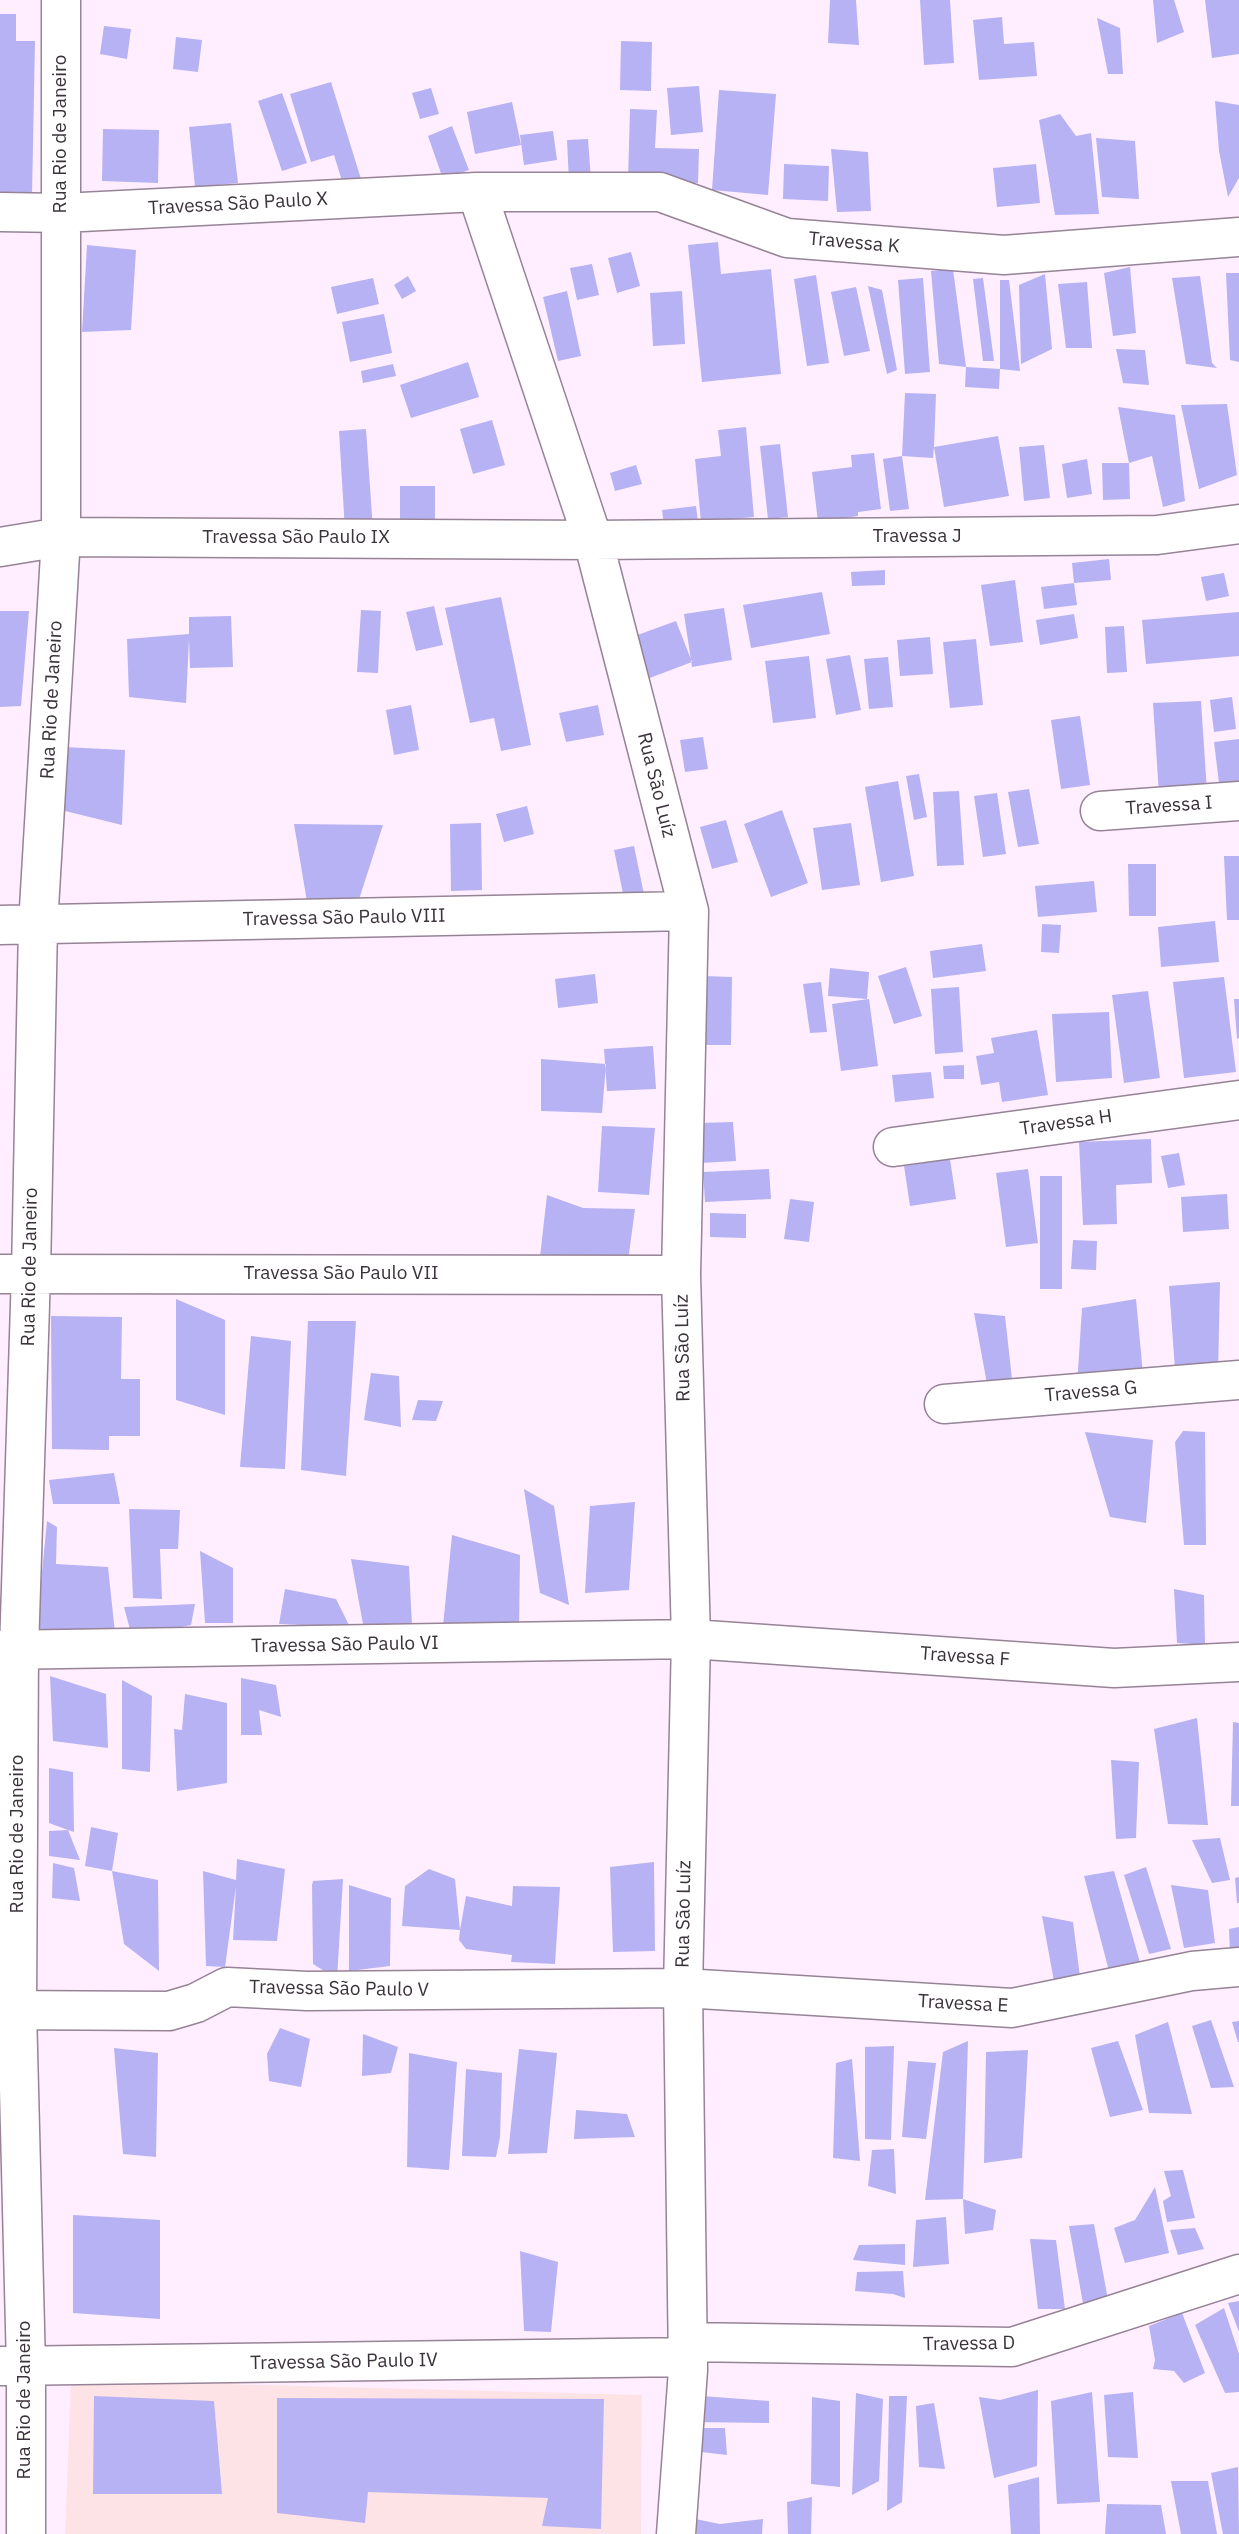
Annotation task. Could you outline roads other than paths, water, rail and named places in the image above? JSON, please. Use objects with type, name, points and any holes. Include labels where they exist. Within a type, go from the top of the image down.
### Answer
[{"type":"street","name":"Rua Rio de Janeiro","points":[[26,2534],[13,2367],[9,1650],[15,1273],[61,537],[61,0]]},
{"type":"street","name":"Travessa São Paulo X","points":[[0,212],[62,213],[477,192]]},
{"type":"street","name":"Travessa K","points":[[477,192],[660,192],[787,238],[1004,255],[1239,237]]},
{"type":"street","name":"Rua São Luíz","points":[[477,192],[593,540],[689,911],[681,1275],[691,1639],[683,1988],[688,2350],[676,2534]]},
{"type":"street","name":"Travessa J","points":[[593,540],[1157,535],[1239,524]]},
{"type":"street","name":"Travessa São Paulo IX","points":[[0,547],[61,537],[593,540]]},
{"type":"street","name":"Travessa I","points":[[1100,811],[1239,801]]},
{"type":"street","name":"Travessa São Paulo VIII","points":[[0,925],[689,911]]},
{"type":"street","name":"Travessa H","points":[[893,1147],[1239,1100]]},
{"type":"street","name":"Travessa São Paulo VII","points":[[15,1273],[681,1275]]},
{"type":"street","name":"Travessa G","points":[[944,1404],[1239,1381]]},
{"type":"street","name":"Travessa São Paulo VI","points":[[9,1650],[691,1639]]},
{"type":"street","name":"Travessa F","points":[[691,1639],[1114,1668],[1239,1662]]},
{"type":"street","name":"Travessa E","points":[[683,1988],[1012,2008],[1192,1971],[1239,1967]]},
{"type":"street","name":"Travessa São Paulo V","points":[[9,2010],[169,2011],[196,2003],[227,1987],[307,1991],[683,1988]]},
{"type":"street","name":"Travessa D","points":[[688,2350],[1012,2347],[1239,2274]]},
{"type":"street","name":"Travessa São Paulo IV","points":[[13,2367],[688,2350]]}]
